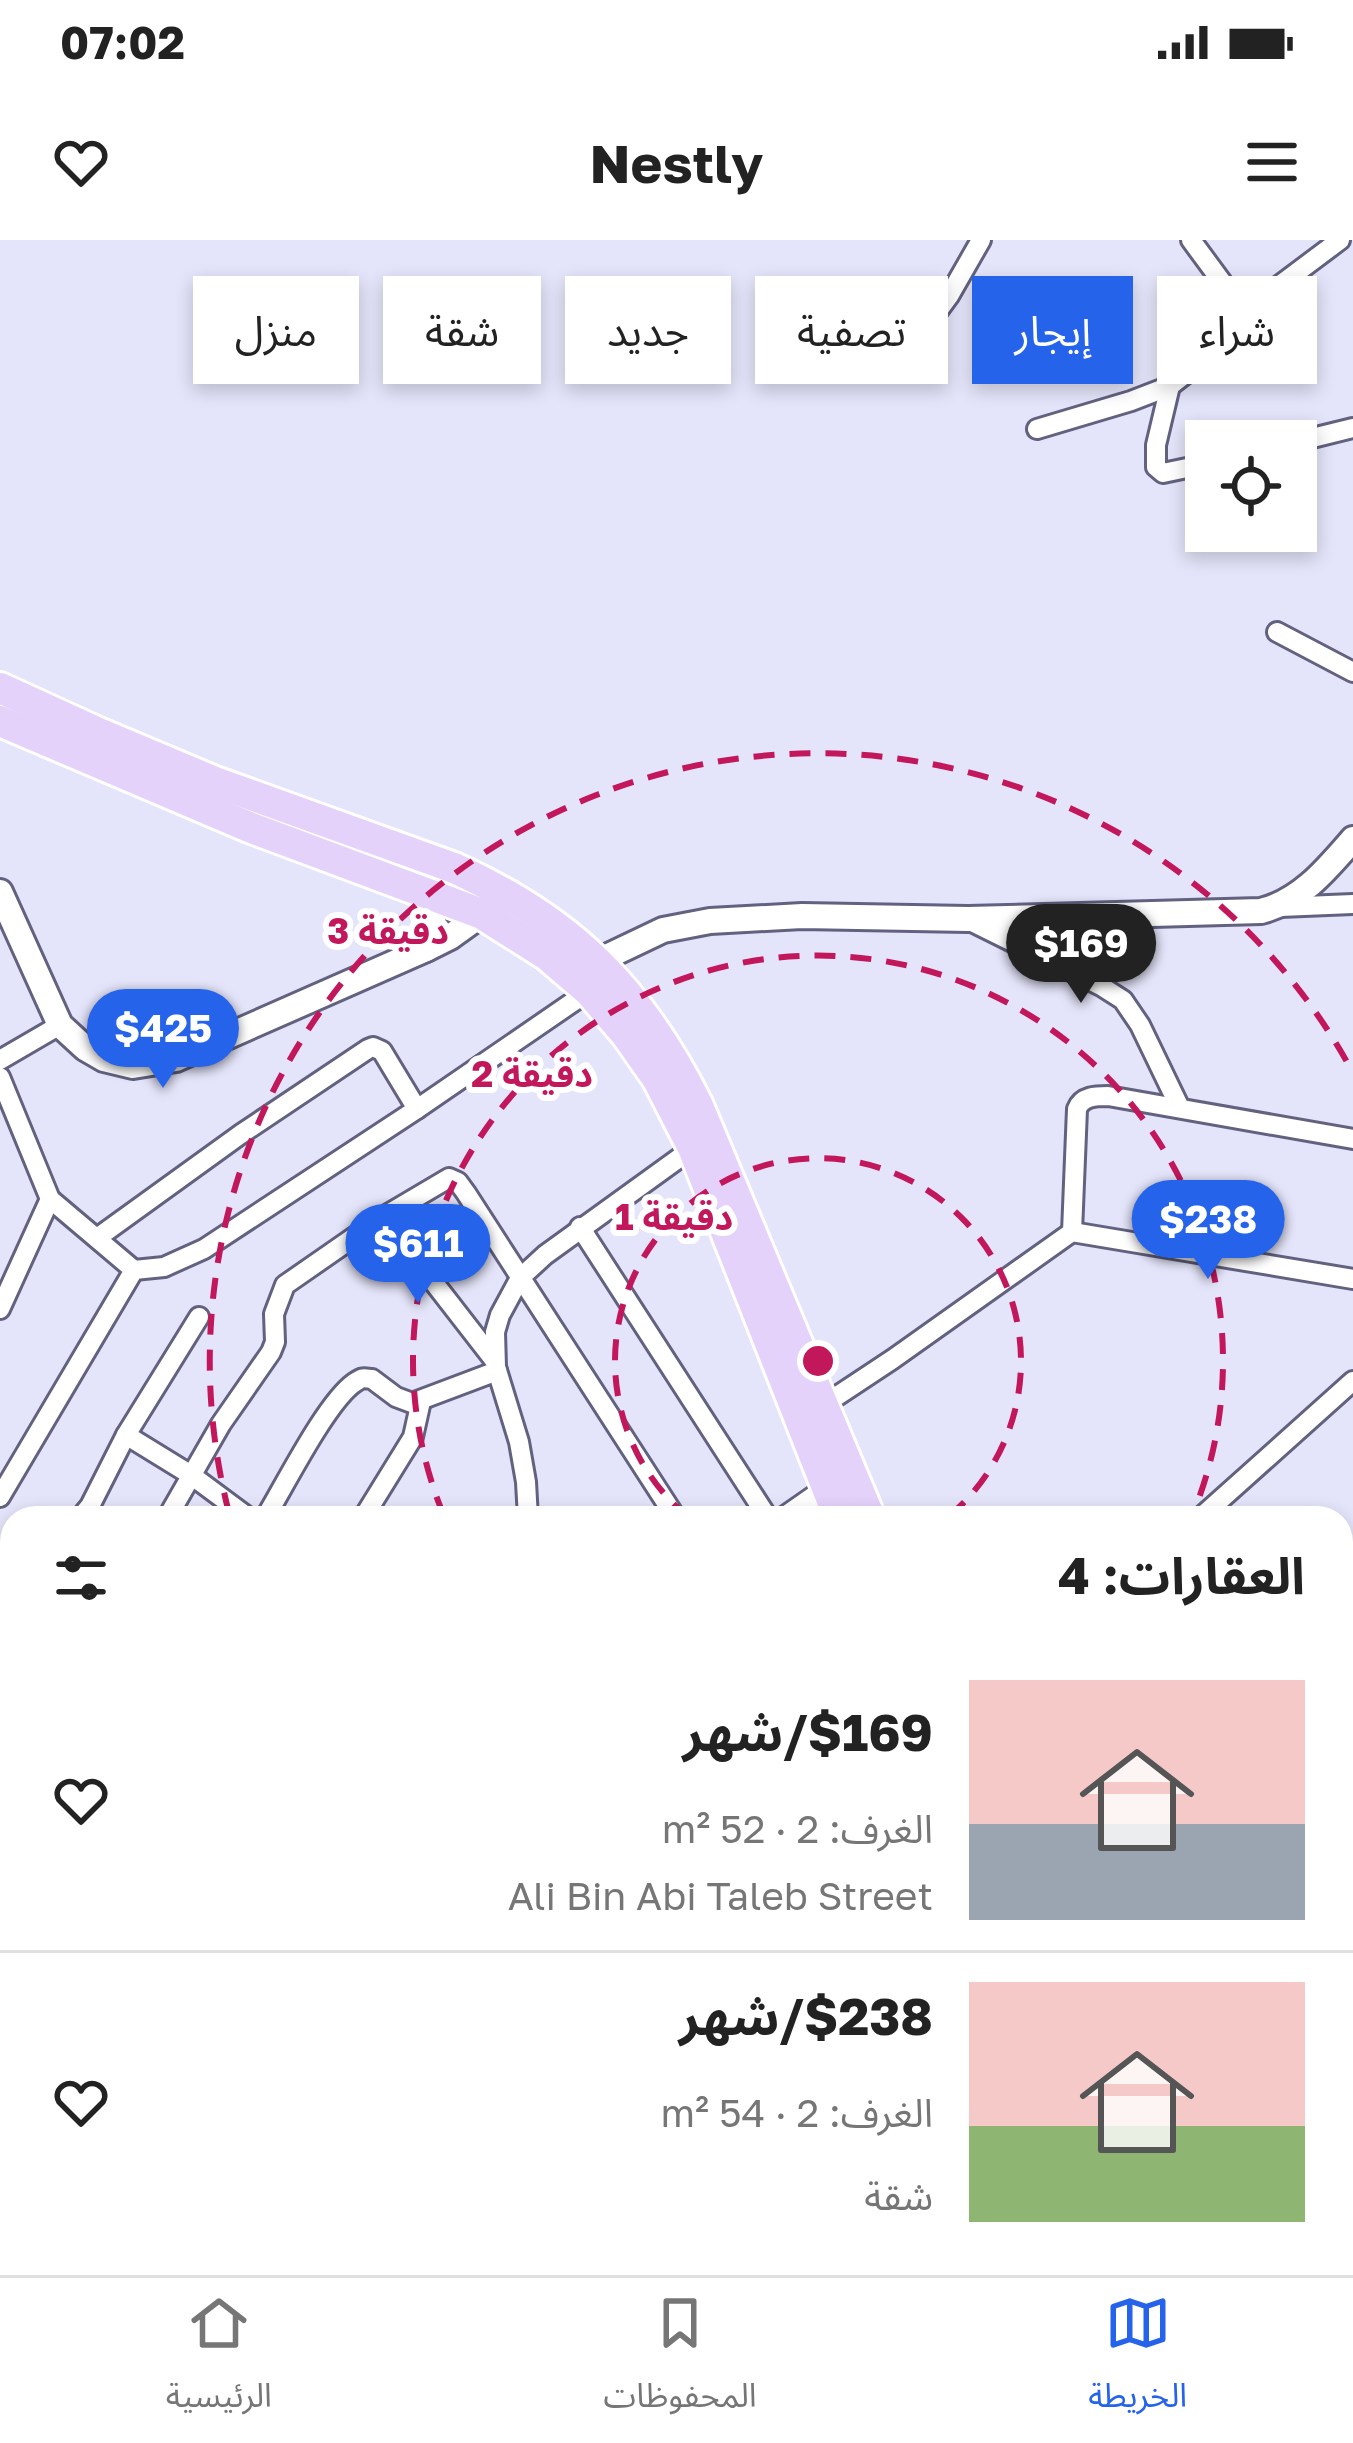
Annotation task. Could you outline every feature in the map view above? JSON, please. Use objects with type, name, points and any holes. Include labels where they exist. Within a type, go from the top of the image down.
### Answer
[{"type":"main road","points":[[0,688],[94,731],[211,796],[482,914],[547,955],[628,993],[679,1067],[698,1106],[865,1506]]},
{"type":"main road","points":[[0,721],[211,796],[454,868],[535,910],[593,976],[657,1078],[692,1148],[833,1506]]},
{"type":"street","points":[[948,297],[980,240]]},
{"type":"street","points":[[1191,240],[1217,276]]},
{"type":"street","points":[[1293,276],[1340,240]]},
{"type":"street","points":[[1037,430],[1172,384]]},
{"type":"street","points":[[1170,386],[1156,445],[1156,466],[1163,473],[1185,468]]},
{"type":"street","points":[[1317,437],[1353,428]]},
{"type":"street","points":[[1277,632],[1353,672]]},
{"type":"street","points":[[1276,907],[1321,875],[1353,839]]},
{"type":"street","points":[[0,892],[59,1025],[104,1059],[133,1066],[176,1059],[426,949],[482,914]]},
{"type":"street","points":[[426,949],[441,898]]},
{"type":"street","points":[[0,1076],[50,1199],[134,1270],[164,1268],[204,1249],[417,1109],[662,930],[691,923],[802,916],[968,920],[1353,904]]},
{"type":"street","points":[[968,920],[1123,1000],[1140,1024],[1180,1108]]},
{"type":"street","points":[[0,1060],[59,1025]]},
{"type":"street","points":[[97,1238],[368,1049],[382,1051],[417,1109]]},
{"type":"street","points":[[1072,1232],[1079,1104],[1094,1096],[1353,1139]]},
{"type":"street","points":[[0,1122],[10,1104]]},
{"type":"street","points":[[527,1506],[519,1442],[496,1367],[495,1332],[500,1315],[520,1278],[580,1227],[692,1148]]},
{"type":"street","points":[[173,1506],[271,1352],[274,1314],[284,1285],[383,1217],[453,1179],[668,1506]]},
{"type":"street","points":[[0,1309],[50,1199]]},
{"type":"street","points":[[383,1217],[496,1367]]},
{"type":"street","points":[[580,1227],[760,1506]]},
{"type":"street","points":[[822,1406],[1072,1232],[1353,1279]]},
{"type":"street","points":[[0,1497],[134,1270]]},
{"type":"street","points":[[90,1506],[199,1317]]},
{"type":"street","points":[[272,1506],[326,1416],[350,1386],[372,1378],[404,1401],[421,1401],[496,1367]]},
{"type":"street","points":[[1213,1506],[1353,1381]]},
{"type":"street","points":[[370,1506],[413,1437],[421,1401]]},
{"type":"street","points":[[127,1435],[233,1506]]},
{"type":"street","points":[[799,1506],[825,1488]]}]
